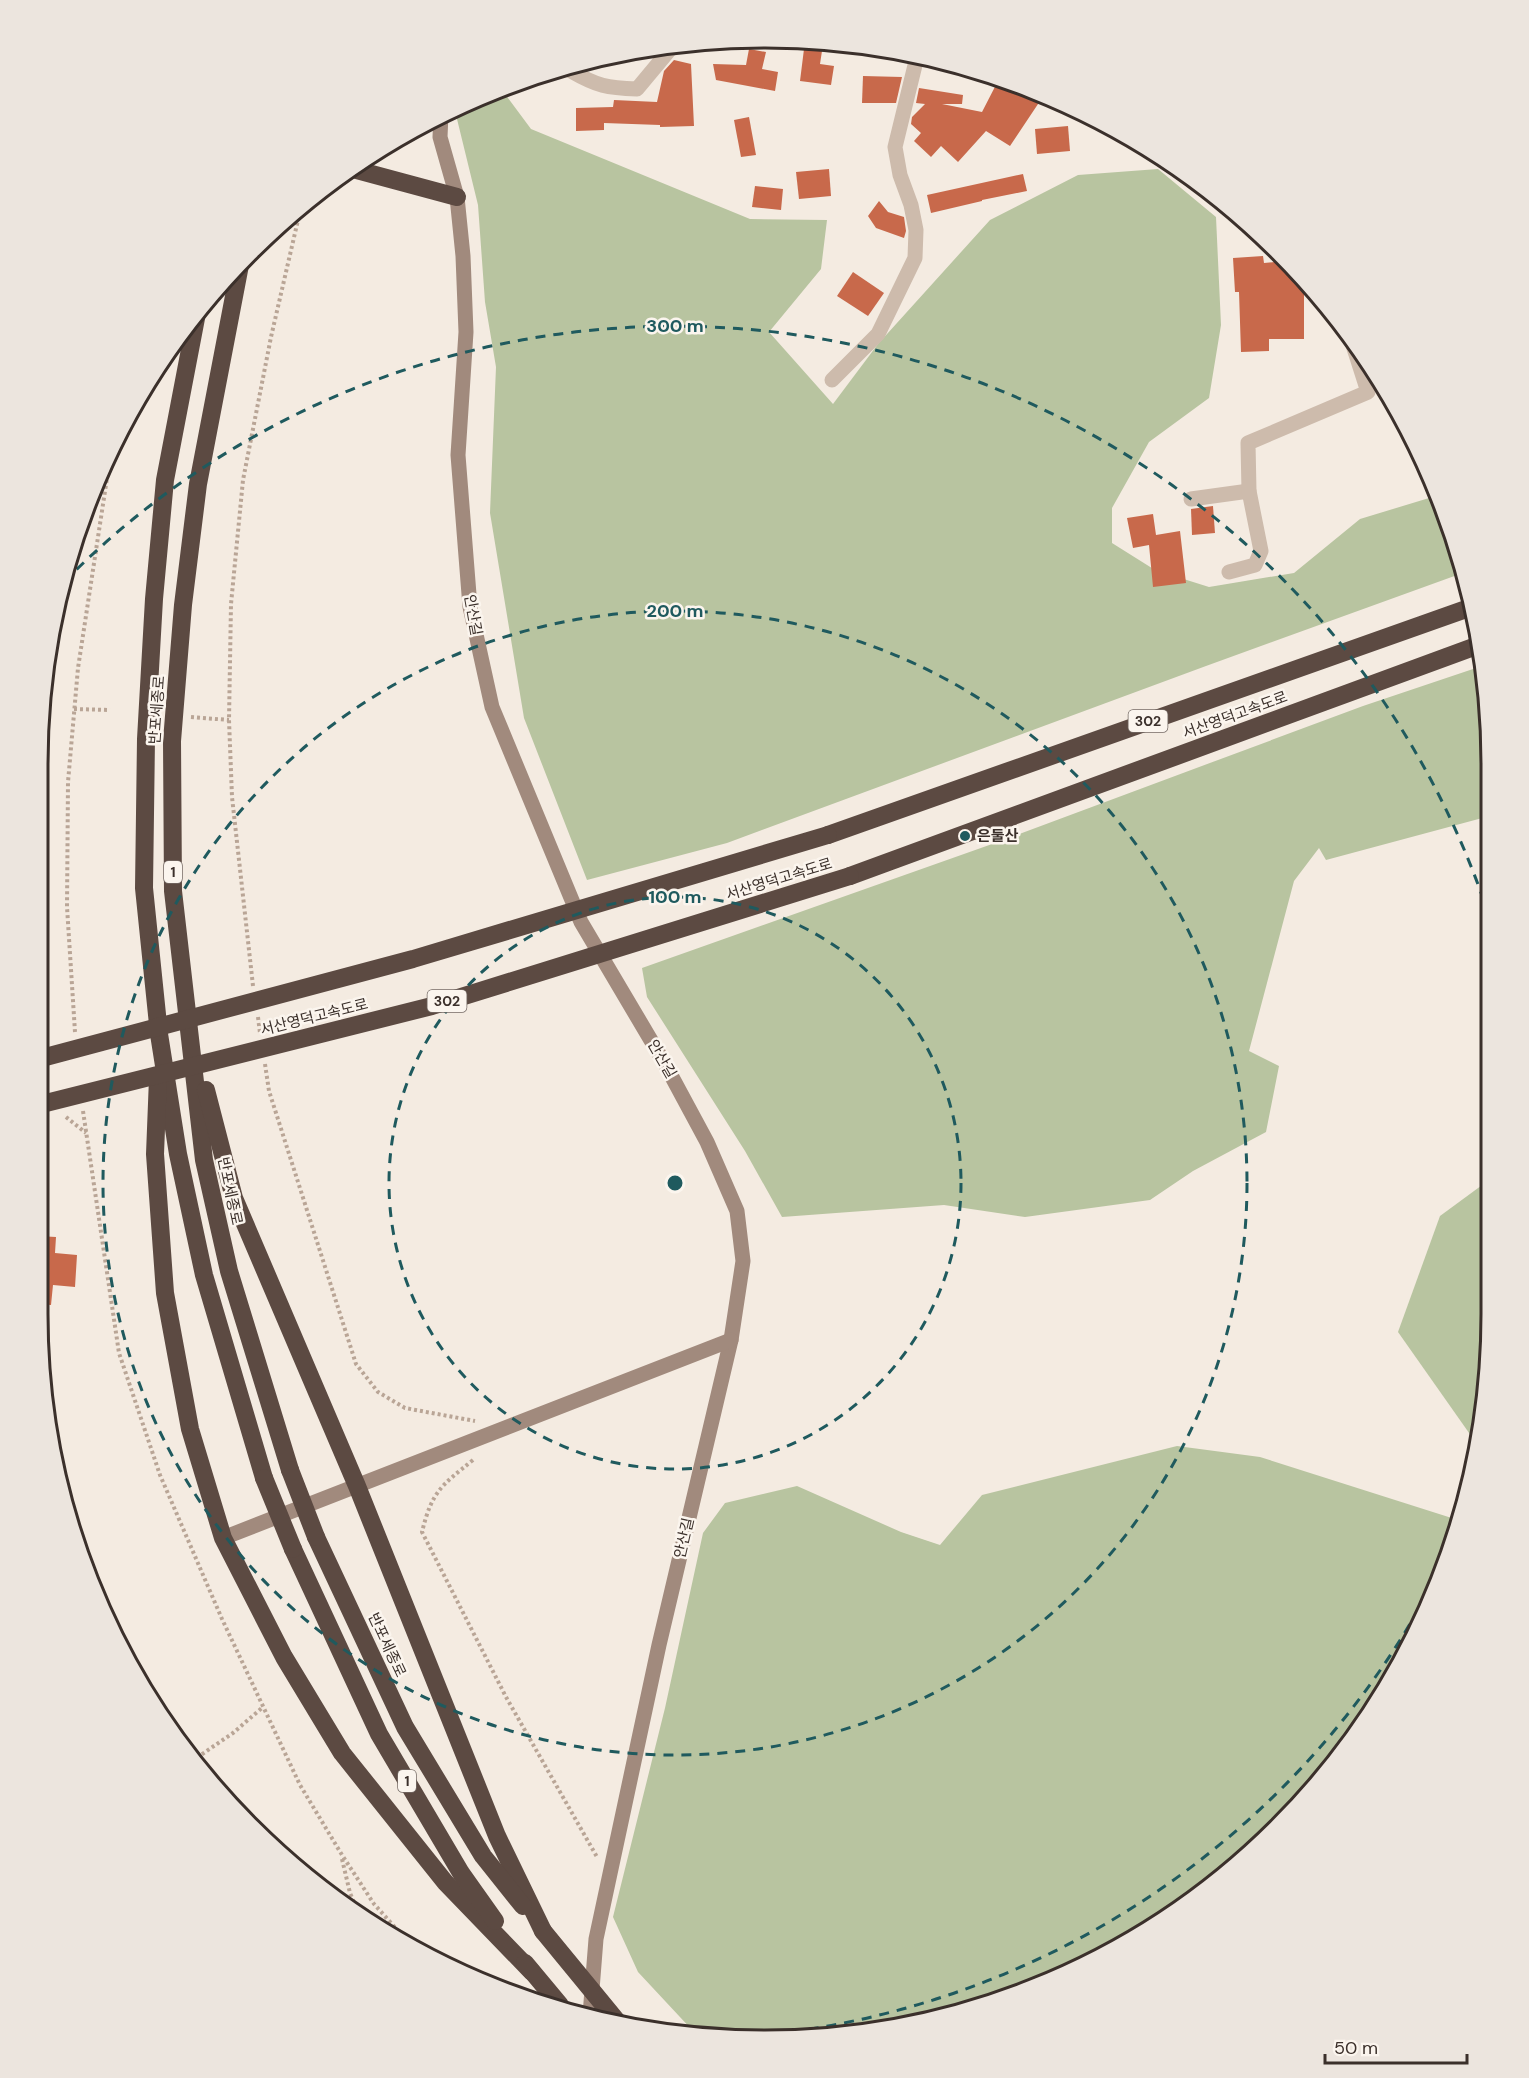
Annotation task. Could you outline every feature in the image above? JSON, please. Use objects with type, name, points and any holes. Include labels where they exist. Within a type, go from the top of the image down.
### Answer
[{"type":"highway","points":[[362,172],[457,197]]},
{"type":"highway","name":"반포세종로","points":[[237,280],[198,484],[183,605],[172,741],[173,891],[204,1160],[227,1260],[290,1470],[316,1537],[405,1726],[483,1856],[610,2013]]},
{"type":"highway","name":"반포세종로","points":[[193,332],[165,480],[154,599],[146,739],[144,888],[159,1034],[178,1154],[204,1275],[264,1478],[293,1549],[379,1734],[461,1874],[532,1972],[555,1998]]},
{"type":"highway","name":"서산영덕고속도로","points":[[48,1056],[413,959],[828,835],[1464,610]]},
{"type":"highway","name":"서산영덕고속도로","points":[[48,1102],[432,1006],[850,876],[1471,648]]},
{"type":"highway","points":[[191,1033],[234,1198],[357,1486],[497,1836],[543,1931]]},
{"type":"highway","points":[[159,1034],[155,1154],[165,1293],[190,1429],[223,1538],[284,1657],[342,1753],[445,1882],[532,1972]]},
{"type":"street","points":[[576,73],[591,83],[610,88],[637,89],[665,55]]},
{"type":"street","points":[[832,380],[878,334],[915,258],[916,230],[911,205],[900,175],[895,147],[915,64]]},
{"type":"street","name":"안산길","points":[[440,126],[440,137],[457,197],[463,256],[466,332],[459,467],[470,607],[492,707],[581,922],[665,1064],[707,1142],[737,1211],[743,1261],[731,1340],[659,1645],[596,1939],[591,2009]]},
{"type":"street","points":[[1230,572],[1255,565],[1260,551],[1249,491],[1248,443],[1368,392],[1359,365]]},
{"type":"street","points":[[1191,499],[1249,491]]},
{"type":"street","points":[[223,1538],[731,1340]]},
{"type":"path","points":[[254,990],[232,797],[229,720],[231,604],[243,480],[271,337],[298,221]]},
{"type":"path","points":[[74,709],[110,710]]},
{"type":"path","points":[[191,717],[229,720]]},
{"type":"path","points":[[257,1013],[261,1035]]},
{"type":"path","points":[[264,1058],[269,1091],[356,1364],[378,1392],[405,1408],[505,1428]]},
{"type":"path","points":[[57,1119],[66,1117],[86,1133]]},
{"type":"path","points":[[477,1456],[442,1485],[429,1506],[422,1532],[506,1697],[609,1879]]},
{"type":"path","points":[[200,1755],[264,1707]]},
{"type":"path","points":[[342,1855],[353,1900]]},
{"type":"green space","points":[[507,96],[531,129],[750,219],[827,220],[821,269],[769,332],[833,404],[878,344],[990,220],[1078,175],[1158,169],[1216,217],[1221,325],[1209,398],[1149,442],[1112,508],[1112,543],[1155,570],[1209,587],[1294,573],[1360,519],[1429,498],[1456,575],[727,843],[587,880],[524,718],[490,513],[496,367],[485,302],[478,205],[457,119]]},
{"type":"green space","points":[[1475,668],[1481,764],[1481,818],[1326,860],[1319,848],[1294,881],[1249,1051],[1279,1066],[1266,1132],[1193,1171],[1150,1200],[1025,1217],[944,1205],[782,1217],[745,1151],[647,997],[642,968],[995,843],[1363,706]]},
{"type":"green space","points":[[1481,1186],[1479,1360],[1470,1435],[1398,1332],[1440,1216]]},
{"type":"green space","points":[[1177,1446],[1260,1457],[1451,1518],[1426,1588],[1407,1630],[1385,1672],[1333,1750],[1271,1820],[1237,1852],[1163,1909],[1081,1956],[995,1992],[950,2006],[858,2024],[811,2028],[764,2030],[688,2025],[638,1972],[613,1917],[665,1708],[703,1533],[725,1503],[797,1486],[901,1532],[940,1545],[982,1495]]},
{"type":"building","points":[[749,49],[766,52],[762,69],[778,72],[775,91],[716,80],[713,64],[746,65]]},
{"type":"building","points":[[804,50],[822,51],[820,64],[834,66],[831,85],[800,81]]},
{"type":"building","points":[[674,60],[691,64],[694,126],[660,127],[660,125],[604,123],[604,130],[576,131],[576,108],[613,107],[614,100],[657,102],[664,71]]},
{"type":"building","points":[[863,76],[902,77],[896,103],[862,103]]},
{"type":"building","points":[[995,86],[1039,103],[1010,146],[986,131],[958,162],[941,146],[931,157],[914,141],[921,133],[911,124],[912,117],[925,104],[916,103],[919,88],[963,95],[962,104],[942,104],[982,112]]},
{"type":"building","points":[[749,117],[756,155],[741,157],[734,120]]},
{"type":"building","points":[[1068,126],[1070,151],[1037,154],[1035,129]]},
{"type":"building","points":[[829,169],[831,196],[799,199],[796,172]]},
{"type":"building","points":[[1023,174],[1027,191],[931,213],[927,195]]},
{"type":"building","points":[[755,186],[783,189],[781,210],[752,207]]},
{"type":"building","points":[[879,201],[888,212],[904,217],[906,231],[904,238],[876,228],[868,216]]},
{"type":"building","points":[[1263,256],[1264,263],[1275,262],[1303,292],[1304,339],[1269,339],[1269,351],[1241,352],[1239,292],[1235,292],[1233,258]]},
{"type":"building","points":[[853,272],[884,293],[868,316],[837,296]]},
{"type":"building","points":[[1213,506],[1215,533],[1192,535],[1191,509]]},
{"type":"building","points":[[1153,514],[1156,535],[1180,531],[1186,583],[1153,587],[1149,545],[1133,548],[1127,518]]},
{"type":"building","points":[[48,1237],[56,1237],[55,1253],[77,1255],[75,1287],[53,1285],[51,1305],[48,1305]]},
{"type":"place","name":"은둘산","points":[[965,836]]}]
